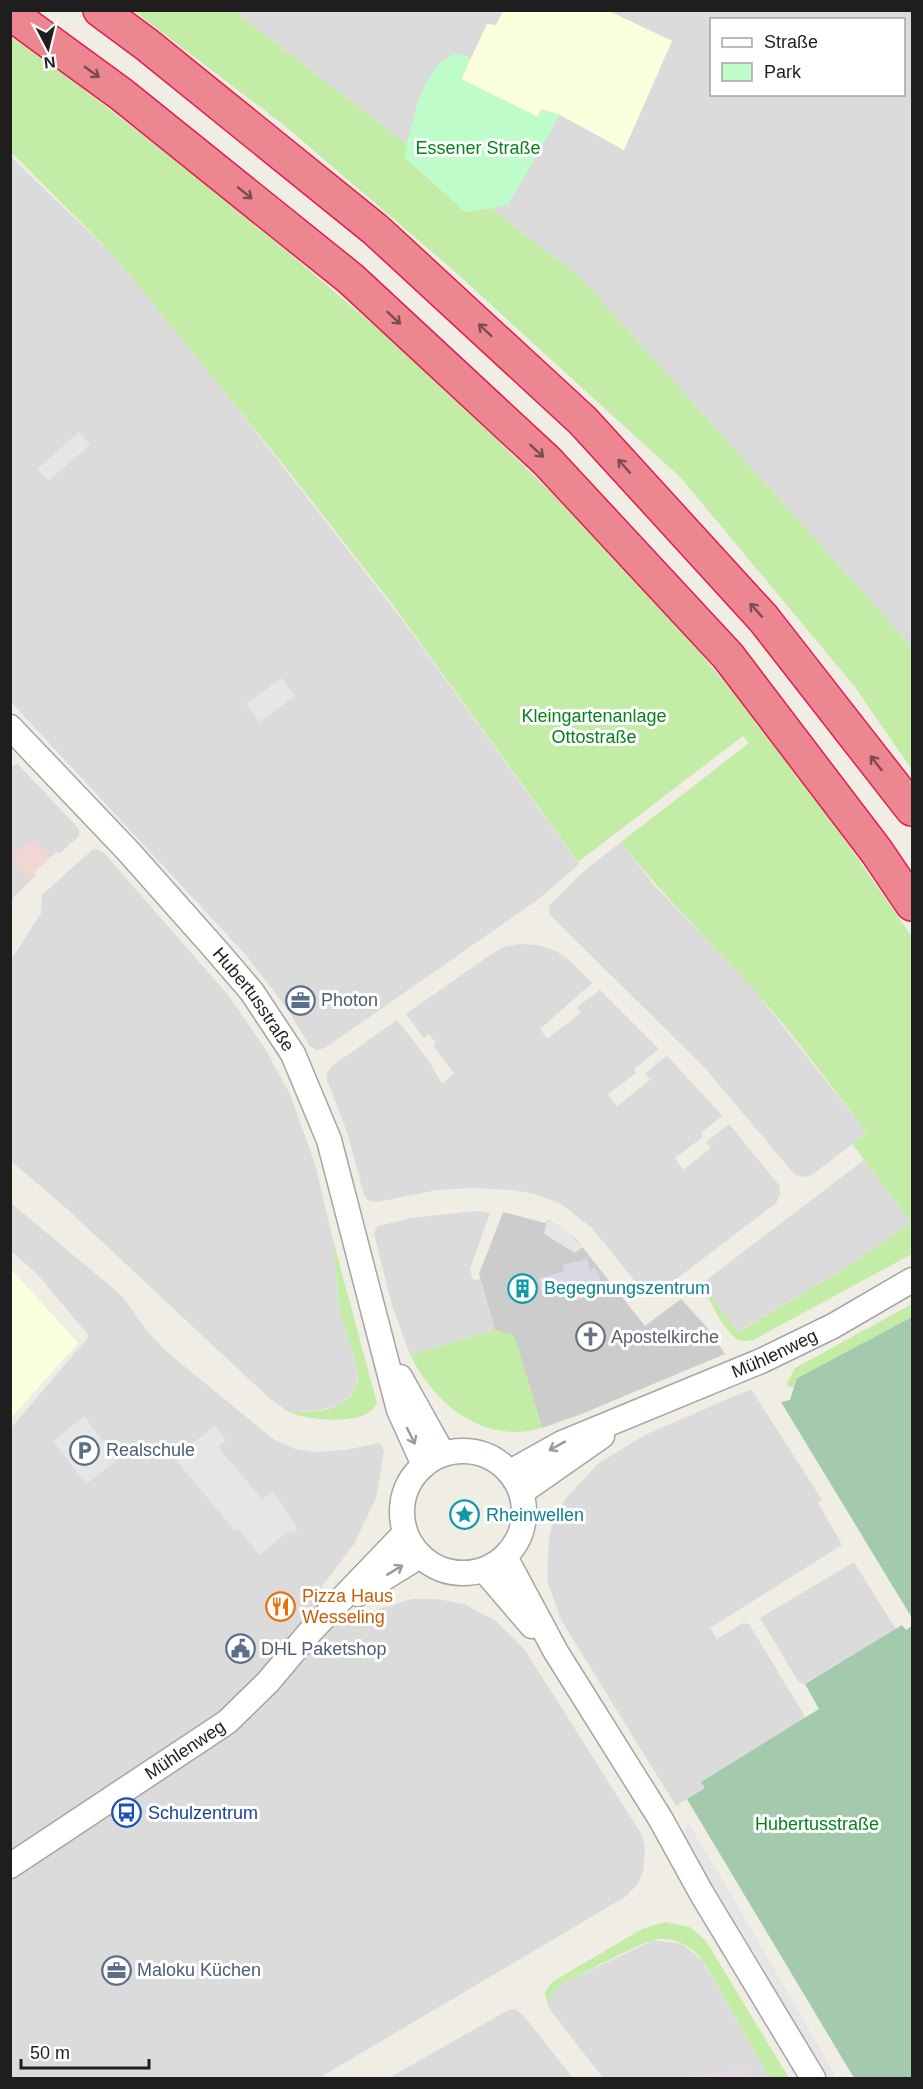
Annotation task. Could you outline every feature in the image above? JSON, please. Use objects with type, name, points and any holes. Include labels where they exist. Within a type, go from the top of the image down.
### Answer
[{"type":"highway","points":[[100,10],[146,44],[376,230],[583,421],[763,618],[912,809]]},
{"type":"highway","points":[[10,13],[121,94],[351,279],[547,461],[728,656],[878,852],[912,904]]},
{"type":"street","name":"Hubertusstraße","points":[[10,726],[216,950],[252,992],[284,1040],[309,1089],[329,1140],[399,1410],[434,1459]]},
{"type":"street","name":"Mühlenweg","points":[[516,1482],[630,1415],[771,1356],[870,1306],[912,1280]]},
{"type":"street","points":[[455,1451],[479,1453],[501,1464],[516,1482],[523,1526],[513,1548],[505,1557],[484,1570],[450,1572],[439,1569],[420,1556],[405,1533],[403,1501],[410,1481],[434,1459],[455,1451]]},
{"type":"street","name":"Mühlenweg","points":[[10,1866],[227,1722],[268,1682],[310,1632],[336,1608],[384,1553],[405,1533]]},
{"type":"street","name":"Mühlenweg","points":[[336,1608],[420,1556]]},
{"type":"street","points":[[505,1557],[556,1652],[660,1818],[702,1894],[813,2079]]},
{"type":"street","points":[[484,1570],[556,1652]]},
{"type":"shaded area","points":[[234,11],[912,11],[912,647],[580,277]]},
{"type":"shaded area","points":[[503,11],[609,11],[672,41],[624,150],[560,115],[541,109],[538,117],[461,79],[487,24],[496,25]]},
{"type":"shaded area","points":[[10,156],[116,258],[209,372],[401,618],[579,864],[540,898],[325,1048],[316,1050],[309,1045],[286,1007],[245,954],[11,702]]},
{"type":"shaded area","points":[[79,432],[90,445],[48,481],[37,469]]},
{"type":"shaded area","points":[[282,678],[295,696],[260,722],[246,704]]},
{"type":"shaded area","points":[[17,763],[79,829],[79,836],[60,853],[56,852],[50,858],[34,840],[11,857],[11,768]]},
{"type":"shaded area","points":[[34,840],[50,858],[35,872],[36,876],[30,881],[11,860],[11,857]]},
{"type":"shaded area","points":[[621,842],[653,884],[752,987],[867,1133],[812,1175],[803,1177],[795,1175],[704,1067],[549,914],[549,906],[583,872]]},
{"type":"shaded area","points":[[94,848],[104,853],[228,995],[264,1047],[290,1094],[315,1164],[333,1240],[340,1313],[358,1370],[356,1389],[341,1405],[315,1411],[294,1412],[287,1411],[269,1398],[66,1208],[11,1161],[11,960],[41,913],[42,895]]},
{"type":"shaded area","points":[[11,860],[30,881],[11,900]]},
{"type":"shaded area","points":[[519,944],[538,945],[556,951],[569,960],[592,983],[540,1029],[547,1039],[581,1013],[577,1007],[600,990],[659,1049],[634,1069],[636,1073],[608,1094],[617,1106],[650,1080],[645,1073],[667,1056],[720,1113],[722,1116],[701,1133],[703,1137],[675,1158],[683,1170],[711,1148],[706,1142],[729,1124],[779,1185],[780,1195],[776,1203],[670,1284],[659,1280],[646,1290],[642,1290],[592,1228],[561,1204],[535,1194],[473,1188],[437,1190],[378,1202],[369,1201],[364,1195],[347,1132],[327,1080],[327,1073],[332,1066],[397,1020],[429,1061],[442,1084],[454,1073],[433,1046],[436,1043],[429,1034],[424,1038],[406,1014],[490,955],[504,947]]},
{"type":"shaded area","points":[[864,1160],[911,1222],[846,1268],[737,1332],[701,1284]]},
{"type":"shaded area","points":[[11,1203],[122,1296],[147,1331],[167,1352],[273,1439],[295,1449],[317,1452],[345,1450],[380,1443],[384,1452],[376,1498],[354,1544],[320,1589],[350,1626],[373,1611],[412,1599],[437,1599],[464,1604],[496,1621],[525,1650],[642,1835],[645,1851],[643,1872],[637,1885],[625,1897],[319,2078],[11,2078],[11,1428],[89,1336],[38,1275],[11,1251]]},
{"type":"shaded area","points":[[474,1211],[490,1213],[470,1269],[473,1280],[480,1279],[495,1330],[410,1355],[392,1305],[374,1233],[378,1226],[411,1218]]},
{"type":"shaded area","points":[[503,1212],[545,1223],[549,1220],[576,1239],[645,1326],[681,1299],[705,1325],[725,1354],[579,1415],[542,1428],[514,1336],[495,1330],[479,1274]]},
{"type":"shaded area","points":[[547,1220],[563,1228],[583,1247],[575,1253],[544,1234]]},
{"type":"shaded area","points":[[587,1259],[590,1270],[595,1268],[599,1275],[601,1285],[597,1287],[599,1294],[573,1301],[566,1289],[548,1294],[547,1291],[542,1293],[538,1279],[564,1271],[563,1265]]},
{"type":"shaded area","points":[[11,1269],[78,1343],[11,1418]]},
{"type":"shaded area","points":[[751,1389],[822,1500],[818,1503],[842,1545],[710,1628],[717,1639],[743,1623],[749,1624],[806,1718],[702,1782],[705,1788],[676,1806],[561,1620],[547,1580],[549,1538],[554,1519],[565,1499],[599,1463],[645,1435]]},
{"type":"shaded area","name":"Realschule","points":[[84,1416],[117,1460],[86,1484],[53,1441]]},
{"type":"shaded area","points":[[215,1426],[226,1440],[218,1447],[262,1499],[273,1491],[298,1529],[291,1533],[289,1531],[259,1555],[239,1529],[235,1531],[174,1458]]},
{"type":"shaded area","points":[[854,1562],[896,1629],[804,1684],[798,1681],[760,1618]]},
{"type":"shaded area","points":[[688,1823],[837,2078],[825,2078],[711,1888],[682,1835]]},
{"type":"shaded area","points":[[654,1940],[682,1944],[702,1960],[770,2078],[748,2078],[747,2070],[679,2078],[603,2078],[548,2007],[549,2001],[553,1991],[561,1984]]},
{"type":"shaded area","points":[[510,2009],[517,2010],[524,2016],[573,2078],[389,2078]]},
{"type":"shaded area","points":[[747,2070],[748,2078],[679,2078]]},
{"type":"green space","points":[[134,11],[234,11],[580,277],[912,647],[912,770],[855,687],[681,478],[453,270],[285,126]]},
{"type":"green space","name":"Kleingartenanlage Ottostraße","points":[[10,37],[46,60],[230,203],[396,344],[479,422],[601,541],[763,728],[817,800],[912,937],[912,1254],[753,1340],[739,1340],[725,1326],[715,1311],[707,1292],[738,1332],[846,1268],[911,1222],[852,1144],[867,1133],[812,1060],[768,1006],[621,842],[749,743],[743,736],[578,862],[393,605],[290,473],[116,258],[11,152]]},
{"type":"green space","name":"Essener Straße","points":[[458,53],[471,58],[461,79],[537,117],[541,109],[560,115],[508,205],[465,212],[404,157],[415,112],[427,82],[445,59]]},
{"type":"green space","points":[[333,1240],[377,1403],[371,1411],[362,1416],[336,1420],[296,1415],[287,1411],[312,1412],[335,1407],[353,1393],[357,1383],[358,1370],[340,1313]]},
{"type":"green space","points":[[912,1304],[912,1317],[797,1378],[795,1388],[786,1385],[795,1368]]},
{"type":"green space","points":[[912,1317],[912,1618],[781,1402],[790,1400],[797,1378]]},
{"type":"green space","points":[[495,1330],[514,1335],[542,1428],[521,1432],[500,1431],[481,1426],[464,1417],[447,1405],[433,1390],[410,1355]]},
{"type":"green space","name":"Hubertusstraße","points":[[902,1625],[906,1630],[912,1626],[912,2078],[854,2078],[687,1799],[705,1788],[701,1782],[819,1709],[805,1684]]},
{"type":"green space","points":[[664,1922],[690,1927],[706,1941],[789,2078],[770,2078],[705,1964],[696,1953],[679,1942],[665,1939],[651,1941],[561,1984],[552,1994],[548,2007],[545,1992],[552,1982],[642,1929]]},
{"type":"place","name":"Photon","points":[[300,1000]]},
{"type":"place","name":"Begegnungszentrum","points":[[523,1288]]},
{"type":"place","name":"Apostelkirche","points":[[590,1337]]},
{"type":"place","name":"Realschule","points":[[85,1450]]},
{"type":"place","name":"Rheinwellen","points":[[465,1515]]},
{"type":"place","name":"Pizza Haus Wesseling","points":[[281,1606]]},
{"type":"place","name":"DHL Paketshop","points":[[240,1649]]},
{"type":"place","name":"Schulzentrum","points":[[127,1813]]},
{"type":"place","name":"Maloku Küchen","points":[[116,1970]]}]
